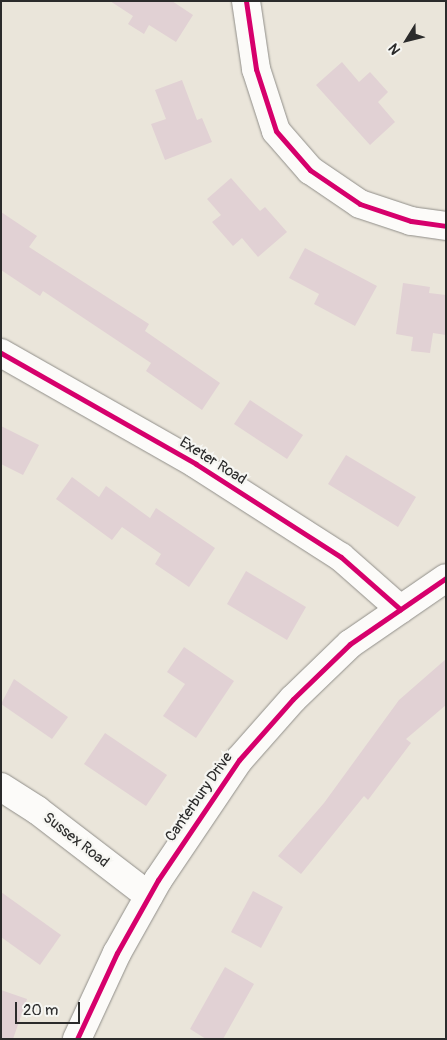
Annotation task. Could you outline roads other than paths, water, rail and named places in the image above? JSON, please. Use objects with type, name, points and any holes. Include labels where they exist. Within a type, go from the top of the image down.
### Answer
[{"type":"street","points":[[246,1],[256,69],[276,131],[310,170],[360,204],[411,221],[446,226]]},
{"type":"street","name":"Exeter Road","points":[[1,353],[196,464],[333,552],[400,609]]},
{"type":"street","name":"Canterbury Drive","points":[[77,1039],[112,962],[149,896],[239,760],[293,699],[350,644],[446,578]]},
{"type":"street","name":"Sussex Road","points":[[1,787],[37,810],[149,896]]}]
